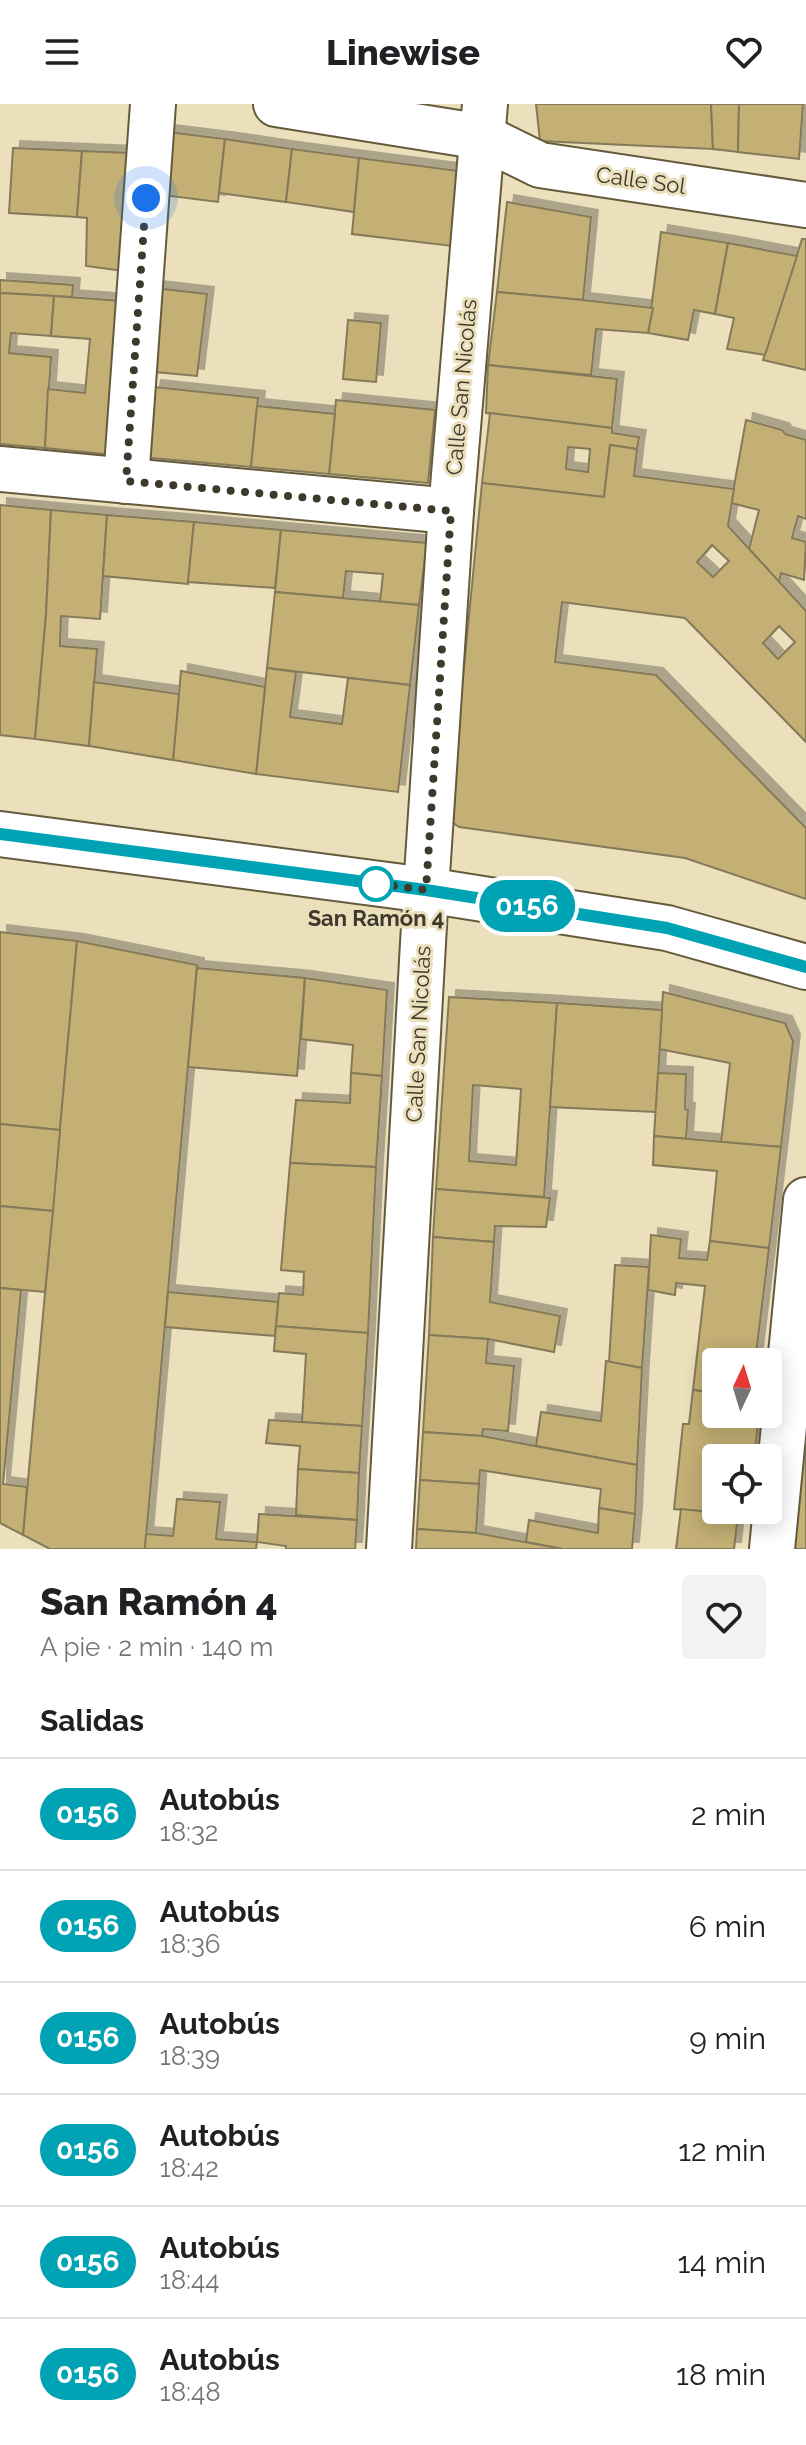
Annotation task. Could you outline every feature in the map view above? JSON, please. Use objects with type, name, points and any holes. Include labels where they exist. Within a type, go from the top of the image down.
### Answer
[{"type":"street","points":[[126,481],[153,104]]},
{"type":"street","name":"Calle Sol","points":[[276,104],[484,120],[540,165],[806,205]]},
{"type":"street","name":"Calle San Nicolás","points":[[389,1549],[451,511],[484,120]]},
{"type":"street","points":[[0,469],[451,511]]},
{"type":"street","points":[[0,834],[426,890],[667,928],[806,967]]},
{"type":"street","points":[[772,1549],[806,1200]]},
{"type":"building","points":[[536,104],[711,104],[713,149],[540,141]]},
{"type":"building","points":[[711,104],[739,104],[738,152],[713,149]]},
{"type":"building","points":[[739,104],[803,104],[799,159],[738,152]]},
{"type":"building","points":[[168,132],[225,139],[218,202],[162,195]]},
{"type":"building","points":[[225,139],[292,149],[286,202],[219,193]]},
{"type":"building","points":[[13,148],[82,151],[77,217],[9,213]]},
{"type":"building","points":[[292,149],[359,158],[354,212],[286,202]]},
{"type":"building","points":[[82,151],[132,153],[124,271],[86,266],[87,218],[77,217]]},
{"type":"building","points":[[359,158],[459,171],[452,246],[352,234]]},
{"type":"building","points":[[507,202],[591,217],[583,300],[497,292]]},
{"type":"building","points":[[661,232],[728,243],[715,314],[694,310],[688,340],[648,333]]},
{"type":"building","points":[[802,239],[806,239],[806,370],[763,360]]},
{"type":"building","points":[[728,243],[797,256],[765,355],[727,349],[734,318],[715,314]]},
{"type":"building","points":[[0,280],[73,285],[72,297],[0,293]]},
{"type":"building","points":[[155,288],[207,294],[197,376],[155,372]]},
{"type":"building","points":[[497,292],[653,308],[648,333],[596,329],[591,375],[488,365]]},
{"type":"building","points":[[0,293],[54,296],[51,336],[11,333],[9,353],[51,357],[45,448],[0,444]]},
{"type":"building","points":[[54,296],[122,301],[113,447],[104,454],[45,448],[48,389],[85,393],[90,339],[51,336]]},
{"type":"building","points":[[348,320],[381,323],[376,382],[343,379]]},
{"type":"building","points":[[488,365],[617,379],[612,428],[486,413]]},
{"type":"building","points":[[154,387],[258,398],[251,467],[141,457]]},
{"type":"building","points":[[336,400],[435,410],[428,483],[329,474]]},
{"type":"building","points":[[257,406],[335,414],[329,474],[251,467]]},
{"type":"building","points":[[490,413],[612,428],[612,433],[639,437],[637,449],[610,445],[604,497],[482,483]],"holes":[[[568,447],[590,449],[588,472],[566,469]]]},
{"type":"building","points":[[746,420],[806,440],[806,519],[798,516],[792,538],[806,542],[804,580],[781,573],[779,582],[749,549],[759,510],[731,503]]},
{"type":"building","points":[[610,445],[637,449],[634,476],[734,489],[728,526],[806,611],[806,742],[685,618],[562,602],[555,662],[656,675],[806,828],[806,899],[685,858],[459,827],[449,820],[482,483],[604,497]],"holes":[[[712,545],[729,561],[713,577],[697,562]],[[779,626],[795,642],[778,659],[763,643]]]},
{"type":"building","points":[[0,505],[51,510],[35,739],[0,735]]},
{"type":"building","points":[[51,510],[107,515],[100,619],[61,616],[60,646],[97,649],[89,746],[35,739]]},
{"type":"building","points":[[107,515],[194,522],[188,584],[103,576]]},
{"type":"building","points":[[194,522],[281,530],[275,588],[188,582]]},
{"type":"building","points":[[281,530],[427,543],[419,605],[380,602],[383,574],[346,571],[343,598],[275,592]]},
{"type":"building","points":[[275,592],[419,605],[410,685],[267,668]]},
{"type":"building","points":[[267,668],[296,672],[290,717],[342,724],[348,678],[410,685],[398,792],[256,774]]},
{"type":"building","points":[[181,671],[265,687],[256,774],[173,760]]},
{"type":"building","points":[[94,682],[179,694],[173,760],[89,746]]},
{"type":"building","points":[[0,932],[77,941],[60,1130],[0,1124]]},
{"type":"building","points":[[77,941],[197,965],[145,1549],[50,1549],[23,1535]]},
{"type":"building","points":[[197,968],[305,978],[297,1076],[188,1067]]},
{"type":"building","points":[[305,978],[387,990],[382,1076],[351,1073],[353,1045],[301,1039]]},
{"type":"building","points":[[663,992],[785,1023],[793,1041],[781,1147],[721,1142],[730,1063],[659,1049]]},
{"type":"building","points":[[449,997],[557,1003],[544,1197],[436,1189]],"holes":[[[473,1085],[521,1089],[516,1165],[469,1161]]]},
{"type":"building","points":[[557,1003],[662,1010],[656,1112],[550,1107]]},
{"type":"building","points":[[351,1073],[382,1076],[376,1167],[290,1163],[296,1100],[350,1103]]},
{"type":"building","points":[[658,1073],[686,1074],[686,1139],[654,1136]]},
{"type":"building","points":[[0,1124],[60,1130],[53,1211],[0,1206]]},
{"type":"building","points":[[654,1136],[781,1147],[769,1248],[710,1241],[717,1171],[653,1165]]},
{"type":"building","points":[[290,1163],[376,1167],[368,1333],[276,1326],[279,1293],[303,1295],[304,1272],[281,1270]]},
{"type":"building","points":[[436,1189],[550,1198],[546,1227],[495,1226],[494,1242],[433,1237]]},
{"type":"building","points":[[0,1206],[53,1211],[45,1292],[0,1288]]},
{"type":"building","points":[[651,1235],[681,1239],[679,1258],[707,1260],[710,1241],[769,1248],[757,1348],[702,1348],[702,1391],[693,1390],[705,1286],[676,1283],[675,1295],[648,1290]]},
{"type":"building","points":[[433,1237],[494,1242],[490,1302],[560,1316],[554,1352],[488,1339],[429,1335]]},
{"type":"building","points":[[615,1265],[649,1267],[642,1368],[609,1362]]},
{"type":"building","points":[[0,1288],[21,1290],[3,1484],[27,1487],[23,1535],[0,1523]]},
{"type":"building","points":[[168,1292],[278,1302],[275,1336],[165,1327]]},
{"type":"building","points":[[276,1326],[368,1333],[362,1426],[302,1422],[306,1354],[274,1351]]},
{"type":"building","points":[[429,1335],[488,1339],[486,1363],[514,1366],[508,1431],[483,1429],[482,1436],[423,1432]]},
{"type":"building","points":[[606,1361],[642,1368],[637,1465],[536,1446],[541,1412],[601,1421]]},
{"type":"building","points":[[693,1390],[702,1391],[702,1428],[757,1428],[756,1444],[702,1444],[702,1511],[674,1509],[683,1424],[689,1424]]},
{"type":"building","points":[[269,1420],[362,1426],[359,1473],[298,1469],[300,1446],[266,1443]]},
{"type":"building","points":[[423,1432],[482,1436],[637,1465],[635,1514],[599,1508],[601,1489],[480,1470],[479,1484],[420,1480]]},
{"type":"building","points":[[804,1446],[806,1549],[791,1549]]},
{"type":"building","points":[[298,1469],[359,1473],[357,1520],[296,1515]]},
{"type":"building","points":[[420,1480],[479,1484],[476,1533],[417,1529]]},
{"type":"building","points":[[177,1499],[220,1502],[216,1539],[257,1542],[256,1549],[145,1549],[146,1534],[173,1536]]},
{"type":"building","points":[[599,1508],[635,1514],[632,1549],[563,1549],[526,1542],[529,1520],[598,1533]]},
{"type":"building","points":[[681,1509],[702,1511],[702,1524],[737,1524],[734,1549],[676,1549]]},
{"type":"building","points":[[259,1514],[357,1520],[355,1549],[286,1549],[286,1546],[257,1542]]},
{"type":"building","points":[[417,1529],[476,1533],[563,1549],[416,1549]]},
{"type":"bus line","name":"0156","points":[[0,834],[426,890],[667,928],[806,967]]},
{"type":"place","name":"San Ramón 4","points":[[376,884]]},
{"type":"route","points":[[146,198],[126,481],[451,511],[426,890],[365,882],[376,884]]}]
